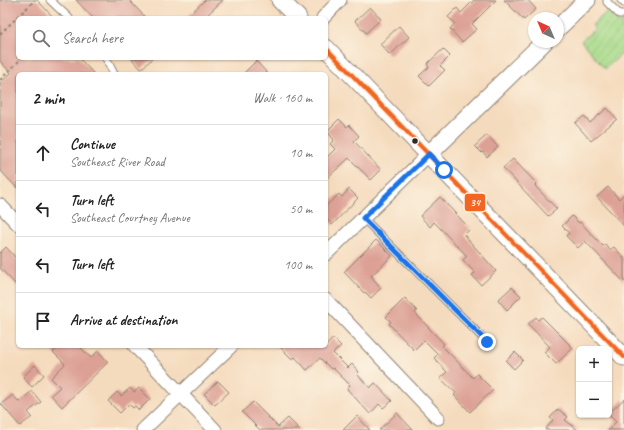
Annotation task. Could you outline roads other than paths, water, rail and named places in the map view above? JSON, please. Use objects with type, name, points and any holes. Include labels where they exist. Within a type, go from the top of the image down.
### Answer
[{"type":"street","points":[[280,0],[296,16]]},
{"type":"street","points":[[325,16],[340,0]]},
{"type":"street","points":[[564,22],[587,0]]},
{"type":"street","points":[[328,252],[538,48]]},
{"type":"street","points":[[328,50],[624,357]]},
{"type":"street","points":[[0,205],[16,222]]},
{"type":"street","points":[[328,302],[438,418]]},
{"type":"street","points":[[137,348],[215,430]]},
{"type":"street","points":[[143,430],[229,348]]},
{"type":"lane","points":[[50,0],[67,16]]},
{"type":"lane","points":[[607,0],[607,2],[619,14],[624,14]]},
{"type":"lane","points":[[621,0],[624,3]]},
{"type":"lane","points":[[107,60],[113,72]]},
{"type":"lane","points":[[363,218],[487,342]]}]
